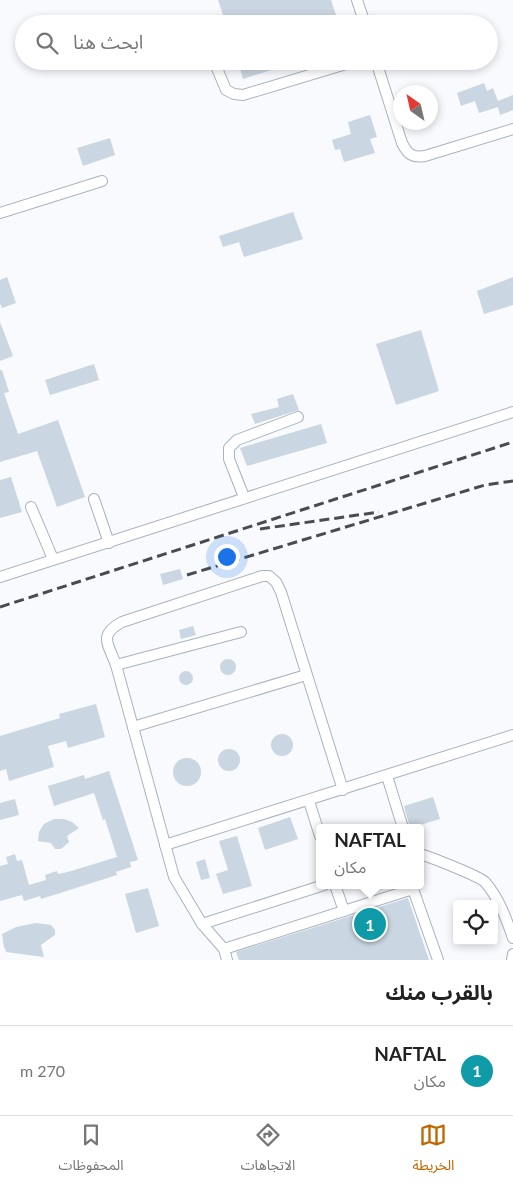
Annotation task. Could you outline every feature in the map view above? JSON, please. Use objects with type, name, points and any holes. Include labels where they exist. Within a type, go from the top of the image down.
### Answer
[{"type":"street","points":[[357,0],[362,15]]},
{"type":"street","points":[[218,70],[226,90],[234,94],[243,95],[326,70]]},
{"type":"street","points":[[379,70],[402,143],[407,153],[416,157],[425,156],[513,129]]},
{"type":"street","points":[[0,213],[102,181]]},
{"type":"street","points":[[0,577],[513,412]]},
{"type":"street","points":[[244,498],[229,460],[230,448],[237,440],[298,418]]},
{"type":"street","points":[[94,499],[109,543]]},
{"type":"street","points":[[31,507],[53,559]]},
{"type":"street","points":[[227,960],[224,949],[202,924],[174,877],[116,665],[107,640],[107,633],[122,622],[262,576],[269,576],[276,582],[281,592],[343,790]]},
{"type":"street","points":[[116,665],[241,632]]},
{"type":"street","points":[[133,727],[306,675]]},
{"type":"street","points":[[165,845],[513,735]]},
{"type":"street","points":[[387,776],[402,824]]},
{"type":"street","points":[[309,801],[316,824]]},
{"type":"street","points":[[424,855],[483,880],[501,906],[513,938]]},
{"type":"street","points":[[202,924],[316,888]]},
{"type":"street","points":[[336,889],[344,911]]},
{"type":"street","points":[[224,949],[413,889],[438,960]]},
{"type":"street","points":[[512,960],[513,954]]},
{"type":"building","points":[[218,0],[331,0],[336,15],[223,15]]},
{"type":"building","points":[[240,70],[271,70],[243,79]]},
{"type":"building","points":[[484,83],[487,91],[493,88],[498,101],[513,95],[513,110],[500,115],[498,107],[479,113],[475,101],[461,106],[457,93]]},
{"type":"building","points":[[370,115],[377,137],[370,139],[375,153],[344,162],[340,149],[335,150],[332,140],[351,134],[348,122]]},
{"type":"building","points":[[110,138],[115,155],[83,166],[77,148]]},
{"type":"building","points":[[293,212],[303,239],[244,257],[239,242],[223,247],[219,236]]},
{"type":"building","points":[[7,277],[16,303],[2,308],[0,303],[0,280]]},
{"type":"building","points":[[513,277],[513,305],[484,314],[477,291]]},
{"type":"building","points":[[0,322],[13,356],[0,361]]},
{"type":"building","points":[[421,330],[439,391],[396,405],[376,344]]},
{"type":"building","points":[[94,364],[99,380],[50,395],[45,380]]},
{"type":"building","points":[[0,370],[2,370],[9,392],[4,393],[18,434],[58,420],[85,497],[57,507],[37,451],[0,462]]},
{"type":"building","points":[[293,394],[299,410],[255,424],[251,414],[279,407],[277,399]]},
{"type":"building","points":[[321,424],[327,443],[247,466],[240,448]]},
{"type":"building","points":[[11,477],[22,512],[0,518],[0,480]]},
{"type":"building","points":[[180,569],[183,579],[163,585],[160,574]]},
{"type":"building","points":[[193,626],[196,635],[181,639],[179,630]]},
{"type":"building","points":[[228,659],[236,667],[228,675],[220,667]]},
{"type":"building","points":[[183,671],[189,671],[193,678],[189,685],[183,685],[179,681],[179,675]]},
{"type":"building","points":[[96,704],[105,737],[68,748],[66,741],[48,746],[54,767],[9,781],[6,769],[0,771],[0,736],[60,718],[59,714]]},
{"type":"building","points":[[282,734],[292,741],[293,745],[286,755],[282,756],[272,749],[271,745],[278,735]]},
{"type":"building","points":[[229,749],[237,752],[240,760],[237,768],[229,771],[221,768],[218,760],[221,752]]},
{"type":"building","points":[[187,758],[197,762],[201,772],[197,782],[187,786],[177,782],[173,772],[177,762]]},
{"type":"building","points":[[109,771],[138,860],[130,862],[131,867],[116,872],[117,875],[41,899],[40,896],[24,901],[22,895],[0,901],[0,866],[8,864],[6,857],[15,854],[17,861],[22,860],[29,885],[46,880],[45,875],[57,871],[58,874],[68,872],[117,857],[105,819],[103,820],[94,793],[54,806],[48,786],[84,775],[85,779]]},
{"type":"building","points":[[433,797],[440,819],[423,824],[409,824],[404,806]]},
{"type":"building","points":[[15,799],[19,815],[0,820],[0,803]]},
{"type":"building","points":[[290,817],[298,839],[265,850],[258,828]]},
{"type":"building","points":[[54,819],[64,819],[72,822],[79,828],[67,836],[69,842],[61,849],[55,849],[51,843],[38,841],[39,832],[44,824]]},
{"type":"building","points":[[237,836],[252,886],[223,894],[216,874],[228,870],[219,841]]},
{"type":"building","points":[[205,859],[210,878],[201,880],[196,862]]},
{"type":"building","points":[[148,888],[159,926],[136,933],[125,894]]},
{"type":"building","points":[[408,898],[429,960],[239,960],[236,952]]},
{"type":"building","points":[[36,923],[51,925],[55,930],[55,935],[41,945],[44,957],[6,952],[2,934],[16,927]]},
{"type":"railway","points":[[0,607],[513,442]]},
{"type":"railway","points":[[187,575],[485,485],[513,481]]},
{"type":"railway","points":[[260,529],[379,512]]},
{"type":"place","name":"NAFTAL","points":[[370,924]]}]
